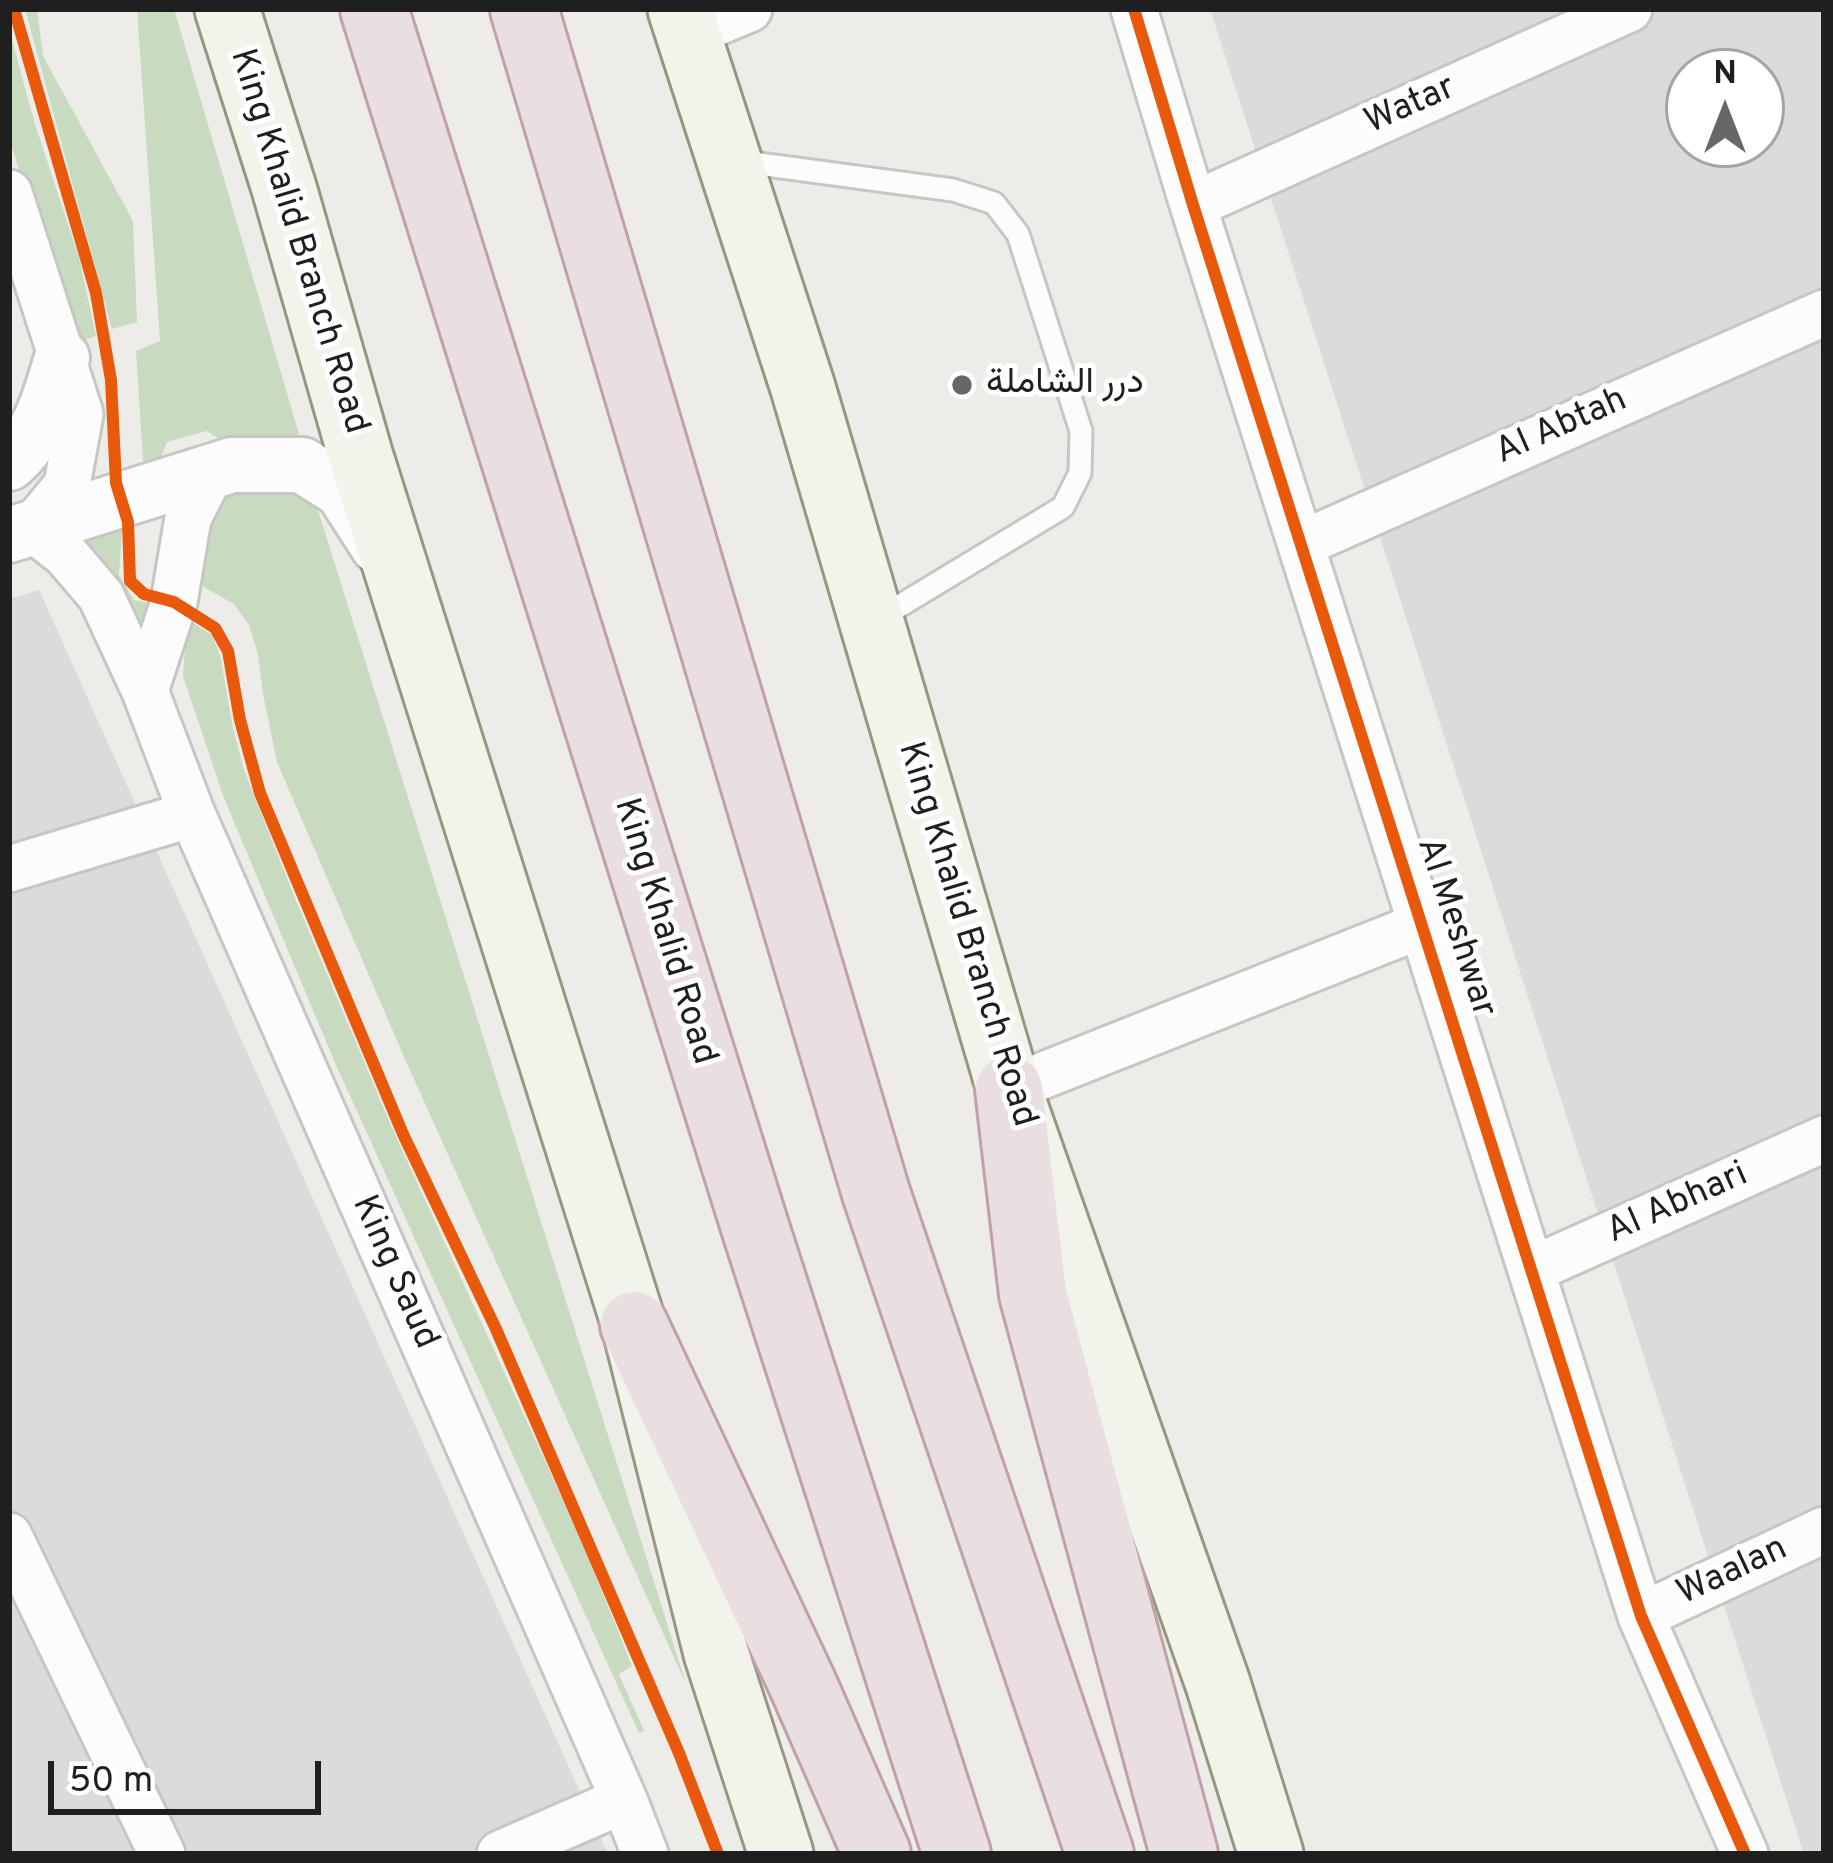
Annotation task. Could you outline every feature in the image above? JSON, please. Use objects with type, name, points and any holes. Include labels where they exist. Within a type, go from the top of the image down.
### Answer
[{"type":"highway","name":"King Khalid Road","points":[[374,9],[754,1227],[957,1854]]},
{"type":"highway","points":[[524,9],[876,1193],[1100,1854]]},
{"type":"highway","points":[[1009,1089],[1033,1294],[1184,1854]]},
{"type":"highway","points":[[634,1325],[877,1854]]},
{"type":"main road","name":"King Khalid Branch Road","points":[[227,9],[397,574],[634,1325],[716,1653],[781,1854]]},
{"type":"main road","name":"King Khalid Branch Road","points":[[685,21],[803,388],[1009,1089],[1210,1662],[1271,1854]]},
{"type":"street","points":[[685,21],[749,9]]},
{"type":"street","name":"Al Meshwar","points":[[1134,9],[1641,1616],[1745,1854]]},
{"type":"street","name":"Watar","points":[[1193,205],[1629,9]]},
{"type":"street","points":[[9,194],[80,413],[67,485],[20,531]]},
{"type":"street","name":"Al Abtah","points":[[1301,544],[1824,313]]},
{"type":"street","points":[[9,463],[25,449],[50,400],[62,358]]},
{"type":"street","points":[[20,531],[232,465],[302,465],[342,490],[397,574]]},
{"type":"street","points":[[145,692],[174,602],[188,518],[212,471]]},
{"type":"street","name":"King Saud","points":[[20,531],[65,555],[100,596],[645,1854]]},
{"type":"street","points":[[9,869],[192,814]]},
{"type":"street","points":[[1009,1089],[1422,926]]},
{"type":"street","name":"Al Abhari","points":[[1531,1270],[1824,1139]]},
{"type":"street","name":"Waalan","points":[[1641,1616],[1824,1530]]},
{"type":"street","points":[[9,1536],[162,1854]]},
{"type":"street","points":[[500,1854],[623,1800]]},
{"type":"lane","points":[[728,159],[953,190],[994,203],[1018,234],[1081,430],[1080,472],[1063,507],[872,622]]},
{"type":"shaded area","points":[[1210,9],[1824,9],[1824,1854],[1804,1854]]},
{"type":"shaded area","points":[[39,590],[608,1854],[9,1854],[9,599]]},
{"type":"green space","points":[[25,9],[37,9],[43,56],[133,221],[137,322],[112,329]]},
{"type":"green space","points":[[137,9],[174,9],[299,434],[233,448],[207,431],[167,442],[154,475],[144,477],[136,351],[160,341]]},
{"type":"green space","points":[[9,29],[79,258],[96,336],[72,344],[9,137]]},
{"type":"green space","points":[[291,487],[316,504],[686,1684],[277,762],[249,625],[234,604],[198,584],[200,510],[219,488]]},
{"type":"green space","points":[[123,516],[119,575],[134,600],[163,606],[140,653],[67,537]]},
{"type":"green space","points":[[187,619],[212,635],[244,770],[392,1128],[579,1535],[632,1666],[619,1674],[644,1731],[639,1733],[336,1065],[224,798],[183,676]]},
{"type":"cycle path","points":[[14,9],[96,293],[111,380],[116,483],[128,522],[130,581],[144,594],[174,602],[215,628],[228,651],[260,793],[403,1134],[496,1329],[718,1854]]},
{"type":"cycle path","points":[[1134,9],[1641,1616],[1745,1854]]},
{"type":"place","name":"درر الشاملة","points":[[962,385]]}]
